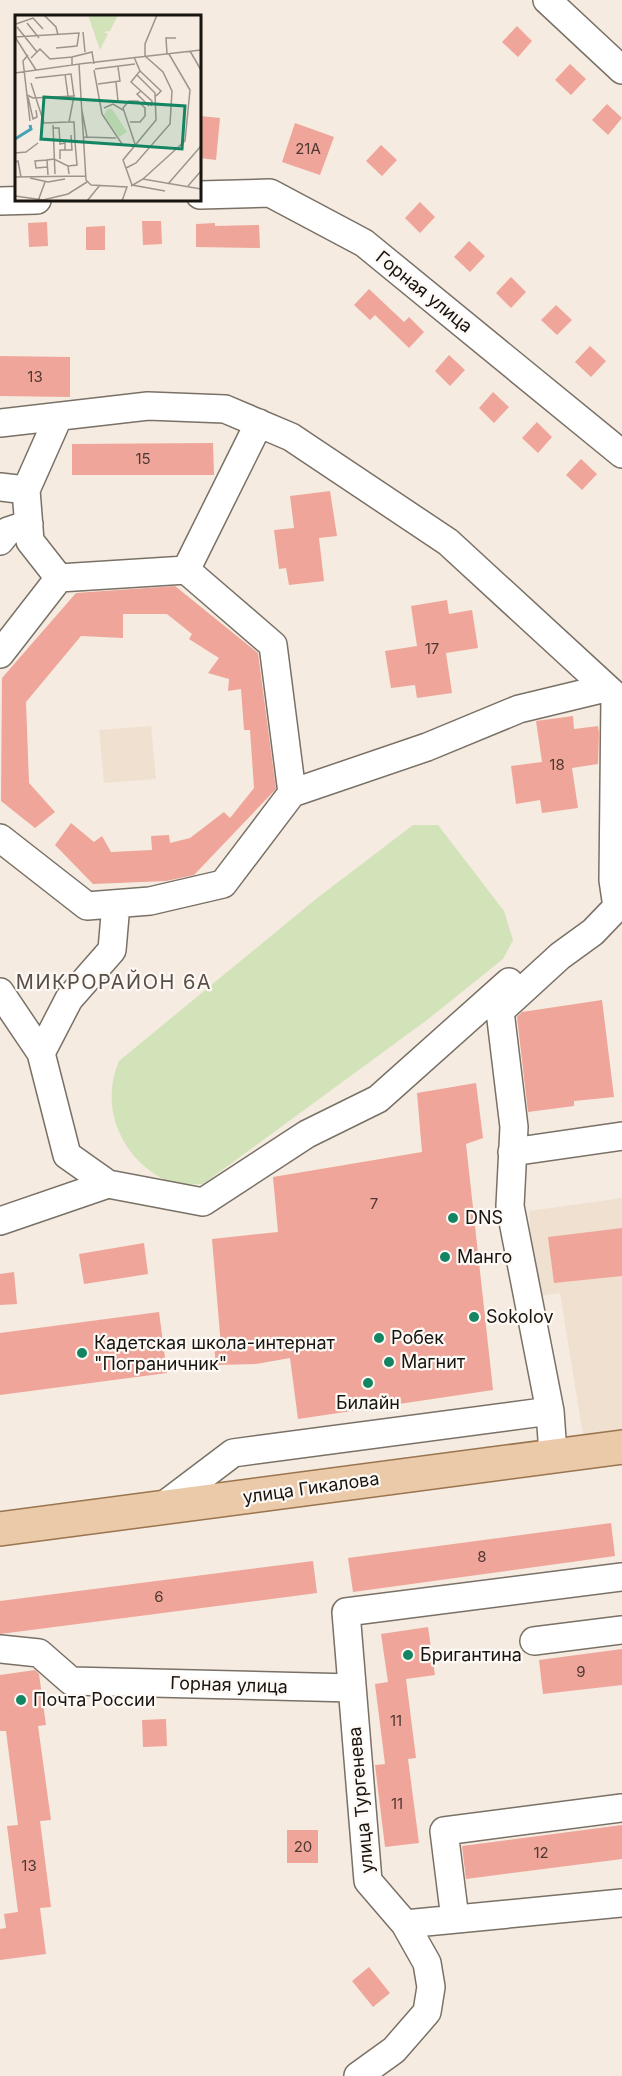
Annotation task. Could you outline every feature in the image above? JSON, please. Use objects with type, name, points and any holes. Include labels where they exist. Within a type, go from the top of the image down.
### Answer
[{"type":"main road","name":"улица Гикалова","points":[[0,1529],[553,1454],[622,1447]]},
{"type":"street","points":[[547,0],[622,70]]},
{"type":"street","name":"Горная улица","points":[[201,195],[270,193],[363,243],[622,454]]},
{"type":"street","points":[[0,201],[15,201]]},
{"type":"street","points":[[0,423],[148,406],[225,409],[291,437],[448,542],[614,695],[613,880],[617,907],[593,932],[560,956],[501,1011],[513,1127],[510,1206],[550,1411],[553,1454]]},
{"type":"street","points":[[58,418],[13,489],[29,524],[30,541],[60,578]]},
{"type":"street","points":[[186,570],[259,423]]},
{"type":"street","points":[[0,541],[8,531],[29,524]]},
{"type":"street","points":[[0,654],[60,578],[186,570],[273,645],[292,793]]},
{"type":"street","points":[[0,838],[87,906],[150,901],[223,884],[292,793],[427,747],[519,709],[614,695]]},
{"type":"street","points":[[0,992],[41,1053],[67,1155],[108,1184],[203,1202],[307,1134],[378,1099],[588,911],[613,880]]},
{"type":"street","points":[[41,1053],[69,999],[112,950],[116,904]]},
{"type":"street","points":[[512,1152],[622,1136]]},
{"type":"street","points":[[0,1221],[108,1184]]},
{"type":"street","points":[[159,1509],[233,1453],[550,1411]]},
{"type":"street","name":"улица Тургенева","points":[[358,2076],[394,2050],[427,2012],[431,1987],[427,1963],[405,1924],[368,1881],[346,1612],[622,1578]]},
{"type":"street","points":[[534,1641],[622,1630]]},
{"type":"street","name":"Горная улица","points":[[0,1649],[39,1653],[71,1681],[352,1689]]},
{"type":"street","points":[[455,1919],[444,1831],[622,1808]]},
{"type":"street","points":[[405,1924],[622,1903]]},
{"type":"shaded area","points":[[151,726],[156,779],[104,783],[99,730]]},
{"type":"shaded area","points":[[622,1198],[622,1429],[583,1435],[560,1293],[534,1297],[529,1211]]},
{"type":"green space","points":[[413,825],[438,825],[504,911],[513,940],[503,959],[427,1020],[203,1184],[171,1183],[151,1171],[126,1145],[113,1113],[113,1078],[119,1061],[316,899]]},
{"type":"building","points":[[517,26],[532,41],[518,57],[502,42]]},
{"type":"building","points":[[570,64],[586,79],[571,95],[555,80]]},
{"type":"building","points":[[607,104],[622,118],[608,135],[592,120]]},
{"type":"building","points":[[201,116],[220,118],[216,160],[201,158]]},
{"type":"building","points":[[295,123],[334,137],[320,175],[282,162]]},
{"type":"building","points":[[381,145],[397,160],[382,176],[366,161]]},
{"type":"building","points":[[420,202],[435,217],[420,233],[405,218]]},
{"type":"building","points":[[142,221],[161,221],[162,244],[143,245]]},
{"type":"building","points":[[47,222],[48,246],[29,247],[28,223]]},
{"type":"building","points":[[215,223],[215,226],[259,225],[260,248],[196,247],[196,224]]},
{"type":"building","points":[[105,226],[105,250],[86,250],[86,227]]},
{"type":"building","points":[[469,241],[485,256],[470,272],[454,257]]},
{"type":"building","points":[[511,277],[526,292],[511,308],[496,293]]},
{"type":"building","points":[[369,289],[404,322],[409,317],[424,332],[409,348],[375,315],[370,320],[354,305]]},
{"type":"building","points":[[556,305],[572,320],[557,335],[541,320]]},
{"type":"building","points":[[590,346],[606,361],[591,377],[575,362]]},
{"type":"building","points":[[449,355],[465,370],[450,386],[435,371]]},
{"type":"building","points":[[0,356],[70,357],[70,397],[0,396]]},
{"type":"building","points":[[493,392],[509,407],[494,423],[479,408]]},
{"type":"building","points":[[537,422],[552,437],[538,453],[522,438]]},
{"type":"building","points":[[213,443],[214,475],[72,475],[72,444]]},
{"type":"building","points":[[581,459],[597,474],[582,490],[566,475]]},
{"type":"building","points":[[330,491],[337,536],[319,538],[324,581],[289,585],[286,568],[279,569],[274,530],[294,528],[290,496]]},
{"type":"building","points":[[175,586],[258,653],[276,789],[194,875],[166,881],[93,884],[55,845],[71,823],[94,842],[102,836],[111,852],[152,850],[151,836],[169,835],[170,843],[190,838],[224,812],[230,818],[254,788],[250,730],[244,730],[241,689],[228,691],[229,679],[208,673],[219,658],[189,639],[192,634],[167,614],[123,614],[123,638],[81,636],[26,702],[29,783],[55,812],[35,828],[1,801],[2,678],[76,593]]},
{"type":"building","points":[[447,600],[449,614],[472,610],[478,648],[446,653],[452,693],[417,698],[415,685],[391,688],[385,651],[417,646],[411,606]]},
{"type":"building","points":[[573,716],[574,729],[598,726],[599,733],[598,764],[572,768],[578,808],[542,813],[540,800],[516,804],[511,766],[542,762],[536,721]]},
{"type":"building","points":[[602,1000],[614,1097],[574,1101],[574,1106],[528,1112],[517,1017],[522,1012]]},
{"type":"building","points":[[476,1083],[483,1138],[466,1144],[493,1390],[298,1419],[290,1358],[256,1364],[216,1365],[214,1346],[221,1346],[212,1239],[278,1232],[273,1177],[422,1152],[417,1093]]},
{"type":"building","points":[[622,1228],[622,1276],[554,1283],[548,1237]]},
{"type":"building","points":[[144,1243],[148,1274],[84,1284],[79,1254]]},
{"type":"building","points":[[14,1272],[17,1304],[0,1305],[0,1274]]},
{"type":"building","name":"Кадетская школа-интернат \"Пограничник\"","points":[[159,1312],[167,1373],[0,1395],[0,1333]]},
{"type":"building","points":[[611,1523],[615,1556],[353,1592],[348,1558]]},
{"type":"building","points":[[313,1561],[317,1593],[0,1634],[0,1601]]},
{"type":"building","points":[[428,1627],[435,1675],[406,1679],[416,1758],[408,1759],[419,1843],[385,1847],[375,1765],[385,1764],[375,1684],[388,1682],[381,1634]]},
{"type":"building","points":[[622,1649],[622,1685],[543,1694],[539,1660]]},
{"type":"building","points":[[35,1670],[39,1674],[46,1725],[38,1726],[51,1820],[40,1821],[51,1907],[40,1908],[46,1954],[0,1960],[0,1929],[6,1928],[4,1914],[18,1912],[7,1826],[18,1825],[6,1731],[0,1731],[0,1675]]},
{"type":"building","points":[[166,1719],[167,1746],[143,1747],[142,1720]]},
{"type":"building","points":[[622,1825],[622,1859],[466,1879],[462,1846]]},
{"type":"building","points":[[287,1830],[318,1830],[318,1863],[287,1863]]},
{"type":"building","points":[[369,1967],[390,1993],[373,2007],[352,1981]]},
{"type":"place","name":"DNS","points":[[453,1218]]},
{"type":"place","name":"Манго","points":[[445,1257]]},
{"type":"place","name":"Sokolov","points":[[474,1317]]},
{"type":"place","name":"Робек","points":[[379,1338]]},
{"type":"place","name":"Кадетская школа-интернат \"Пограничник\"","points":[[82,1353]]},
{"type":"place","name":"Магнит","points":[[389,1362]]},
{"type":"place","name":"Билайн","points":[[368,1383]]},
{"type":"place","name":"Бригантина","points":[[408,1655]]},
{"type":"place","name":"Почта России","points":[[21,1700]]},
{"type":"district","name":"МИКРОРАЙОН 6А","points":[[114,982]]}]
